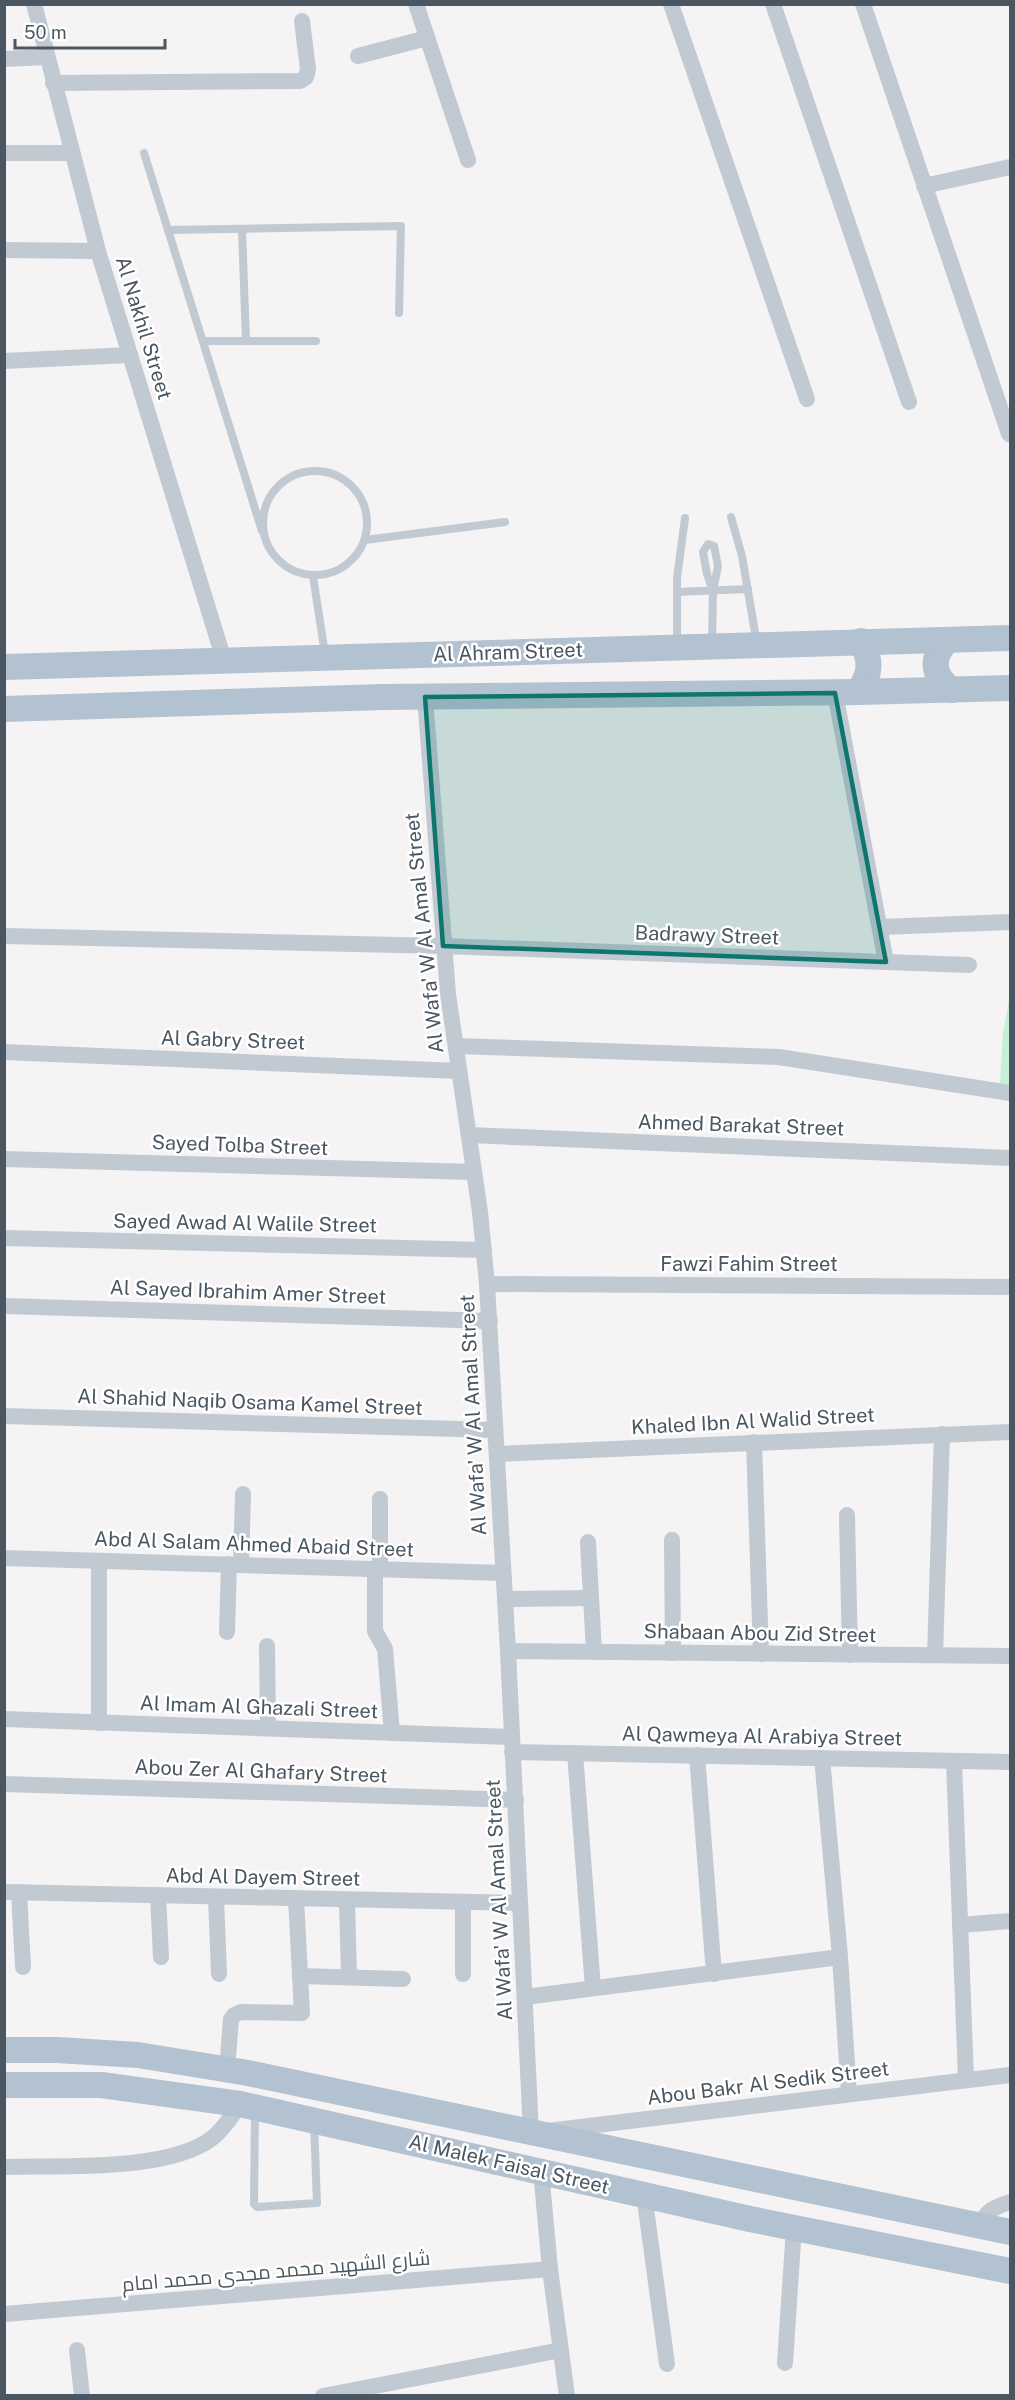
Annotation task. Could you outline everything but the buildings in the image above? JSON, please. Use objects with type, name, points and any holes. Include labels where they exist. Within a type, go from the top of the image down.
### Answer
[{"type":"main road","name":"Al Ahram Street","points":[[4,667],[1011,638]]},
{"type":"main road","points":[[948,640],[939,649],[935,660],[936,672],[942,683],[952,690]]},
{"type":"main road","points":[[847,693],[867,681],[870,668],[868,654],[861,641]]},
{"type":"main road","points":[[4,709],[425,697],[847,693],[1011,688]]},
{"type":"main road","name":"Al Malek Faisal Street","points":[[4,2050],[57,2050],[138,2055],[228,2070],[1011,2232]]},
{"type":"main road","name":"Al Malek Faisal Street","points":[[4,2085],[101,2085],[248,2105],[794,2227],[1011,2271]]},
{"type":"main road","points":[[965,2263],[975,2257],[982,2248],[984,2237],[980,2226]]},
{"type":"street","name":"Al Nakhil Street","points":[[34,4],[98,251],[224,660]]},
{"type":"street","points":[[416,4],[468,160]]},
{"type":"street","points":[[671,4],[807,399]]},
{"type":"street","points":[[773,4],[909,402]]},
{"type":"street","points":[[862,4],[1009,434]]},
{"type":"street","points":[[53,83],[300,81],[306,77],[308,69],[302,21]]},
{"type":"street","points":[[358,56],[427,38]]},
{"type":"street","points":[[4,59],[47,57]]},
{"type":"street","points":[[4,153],[72,153]]},
{"type":"street","points":[[924,186],[1011,167]]},
{"type":"street","points":[[4,250],[98,251]]},
{"type":"street","points":[[4,361],[130,355]]},
{"type":"street","points":[[847,693],[886,962]]},
{"type":"street","name":"Al Wafa' W Al Amal Street","points":[[425,697],[443,946],[459,1071],[470,1135],[490,1321],[494,1430],[516,1800],[531,2133]]},
{"type":"street","points":[[880,927],[1010,922]]},
{"type":"street","name":"Badrawy Street","points":[[4,936],[443,946],[969,965]]},
{"type":"street","points":[[456,1046],[779,1057],[1011,1093]]},
{"type":"street","name":"Al Gabry Street","points":[[4,1052],[459,1071]]},
{"type":"street","name":"Ahmed Barakat Street","points":[[470,1135],[1011,1158]]},
{"type":"street","name":"Sayed Tolba Street","points":[[4,1159],[474,1172]]},
{"type":"street","name":"Sayed Awad Al Walile Street","points":[[4,1238],[484,1250]]},
{"type":"street","name":"Fawzi Fahim Street","points":[[487,1284],[1011,1287]]},
{"type":"street","name":"Al Sayed Ibrahim Amer Street","points":[[4,1306],[490,1321]]},
{"type":"street","name":"Al Shahid Naqib Osama Kamel Street","points":[[4,1416],[494,1430]]},
{"type":"street","name":"Khaled Ibn Al Walid Street","points":[[497,1454],[1011,1432]]},
{"type":"street","points":[[935,1655],[942,1434]]},
{"type":"street","points":[[754,1442],[761,1654]]},
{"type":"street","points":[[227,1632],[243,1494]]},
{"type":"street","points":[[380,1499],[375,1631],[385,1649],[392,1733]]},
{"type":"street","points":[[847,1515],[850,1655]]},
{"type":"street","points":[[672,1540],[673,1653]]},
{"type":"street","points":[[588,1542],[594,1652]]},
{"type":"street","name":"Abd Al Salam Ahmed Abaid Street","points":[[4,1558],[503,1573]]},
{"type":"street","points":[[99,1561],[99,1723]]},
{"type":"street","points":[[505,1599],[591,1598]]},
{"type":"street","points":[[267,1646],[268,1728]]},
{"type":"street","name":"Shabaan Abou Zid Street","points":[[508,1651],[1011,1656]]},
{"type":"street","name":"Al Imam Al Ghazali Street","points":[[4,1719],[392,1733],[512,1744]]},
{"type":"street","name":"Al Qawmeya Al Arabiya Street","points":[[512,1744],[575,1753],[1011,1762]]},
{"type":"street","points":[[575,1753],[593,1988]]},
{"type":"street","points":[[697,1755],[714,1974]]},
{"type":"street","points":[[822,1758],[840,1957],[849,2094]]},
{"type":"street","points":[[954,1761],[966,2080]]},
{"type":"street","name":"Abou Zer Al Ghafary Street","points":[[4,1784],[516,1800]]},
{"type":"street","points":[[12,1892],[23,1967]]},
{"type":"street","name":"Abd Al Dayem Street","points":[[12,1892],[520,1903]]},
{"type":"street","points":[[158,1895],[161,1957]]},
{"type":"street","points":[[216,1897],[219,1974]]},
{"type":"street","points":[[228,2070],[231,2019],[234,2015],[241,2012],[302,2013],[296,1898]]},
{"type":"street","points":[[348,1900],[349,1977]]},
{"type":"street","points":[[463,1902],[463,1974]]},
{"type":"street","points":[[960,1925],[1011,1921]]},
{"type":"street","points":[[525,1997],[840,1957]]},
{"type":"street","points":[[300,1976],[404,1979]]},
{"type":"street","name":"Abou Bakr Al Sedik Street","points":[[531,2133],[1011,2075]]},
{"type":"street","points":[[4,2167],[129,2163],[161,2159],[188,2152],[211,2139],[248,2105]]},
{"type":"street","points":[[541,2171],[550,2269],[567,2396]]},
{"type":"street","points":[[644,2194],[667,2364]]},
{"type":"street","points":[[980,2226],[983,2217],[989,2211],[1011,2202]]},
{"type":"street","points":[[785,2363],[794,2227]]},
{"type":"street","name":"شارع الشهيد محمد مجدى محمد امام","points":[[4,2314],[550,2269]]},
{"type":"street","points":[[77,2350],[82,2396]]},
{"type":"street","points":[[323,2396],[380,2390],[561,2350]]},
{"type":"lane","points":[[144,153],[262,531],[272,554],[290,570],[313,576],[336,572],[354,559],[365,540],[367,513],[362,500],[344,480],[319,471],[292,476],[281,483],[266,505],[262,531]]},
{"type":"lane","points":[[168,230],[401,226],[399,313]]},
{"type":"lane","points":[[242,229],[246,341]]},
{"type":"lane","points":[[203,341],[316,341]]},
{"type":"lane","points":[[731,517],[742,556],[757,644]]},
{"type":"lane","points":[[677,647],[679,558],[685,518]]},
{"type":"lane","points":[[365,540],[505,522]]},
{"type":"lane","points":[[313,576],[325,658]]},
{"type":"lane","points":[[677,592],[748,589]]},
{"type":"lane","points":[[712,646],[713,591]]},
{"type":"lane","points":[[248,2105],[254,2204],[257,2207],[317,2203],[314,2121]]},
{"type":"highlighted area","points":[[835,693],[886,962],[443,946],[425,697]]},
{"type":"green space","points":[[1010,995],[1010,1084],[1000,1084],[1003,1033]]}]
